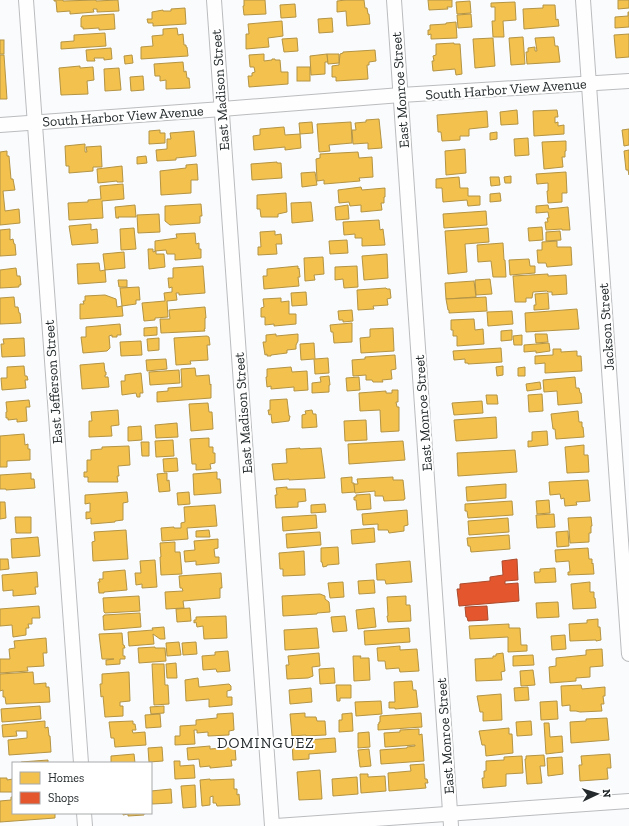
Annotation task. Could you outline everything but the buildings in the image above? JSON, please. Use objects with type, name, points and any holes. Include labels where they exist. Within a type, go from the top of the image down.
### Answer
[{"type":"street","name":"East Jefferson Street","points":[[26,0],[81,762]]},
{"type":"street","name":"East Madison Street","points":[[214,0],[272,826]]},
{"type":"street","name":"East Monroe Street","points":[[394,0],[451,820]]},
{"type":"street","name":"Jackson Street","points":[[583,0],[629,654]]},
{"type":"street","name":"South Harbor View Avenue","points":[[0,125],[401,95],[629,81]]},
{"type":"street","points":[[276,826],[451,820],[629,801]]},
{"type":"street","points":[[84,814],[85,826]]},
{"type":"district","name":"DOMINGUEZ","points":[[266,743]]}]
